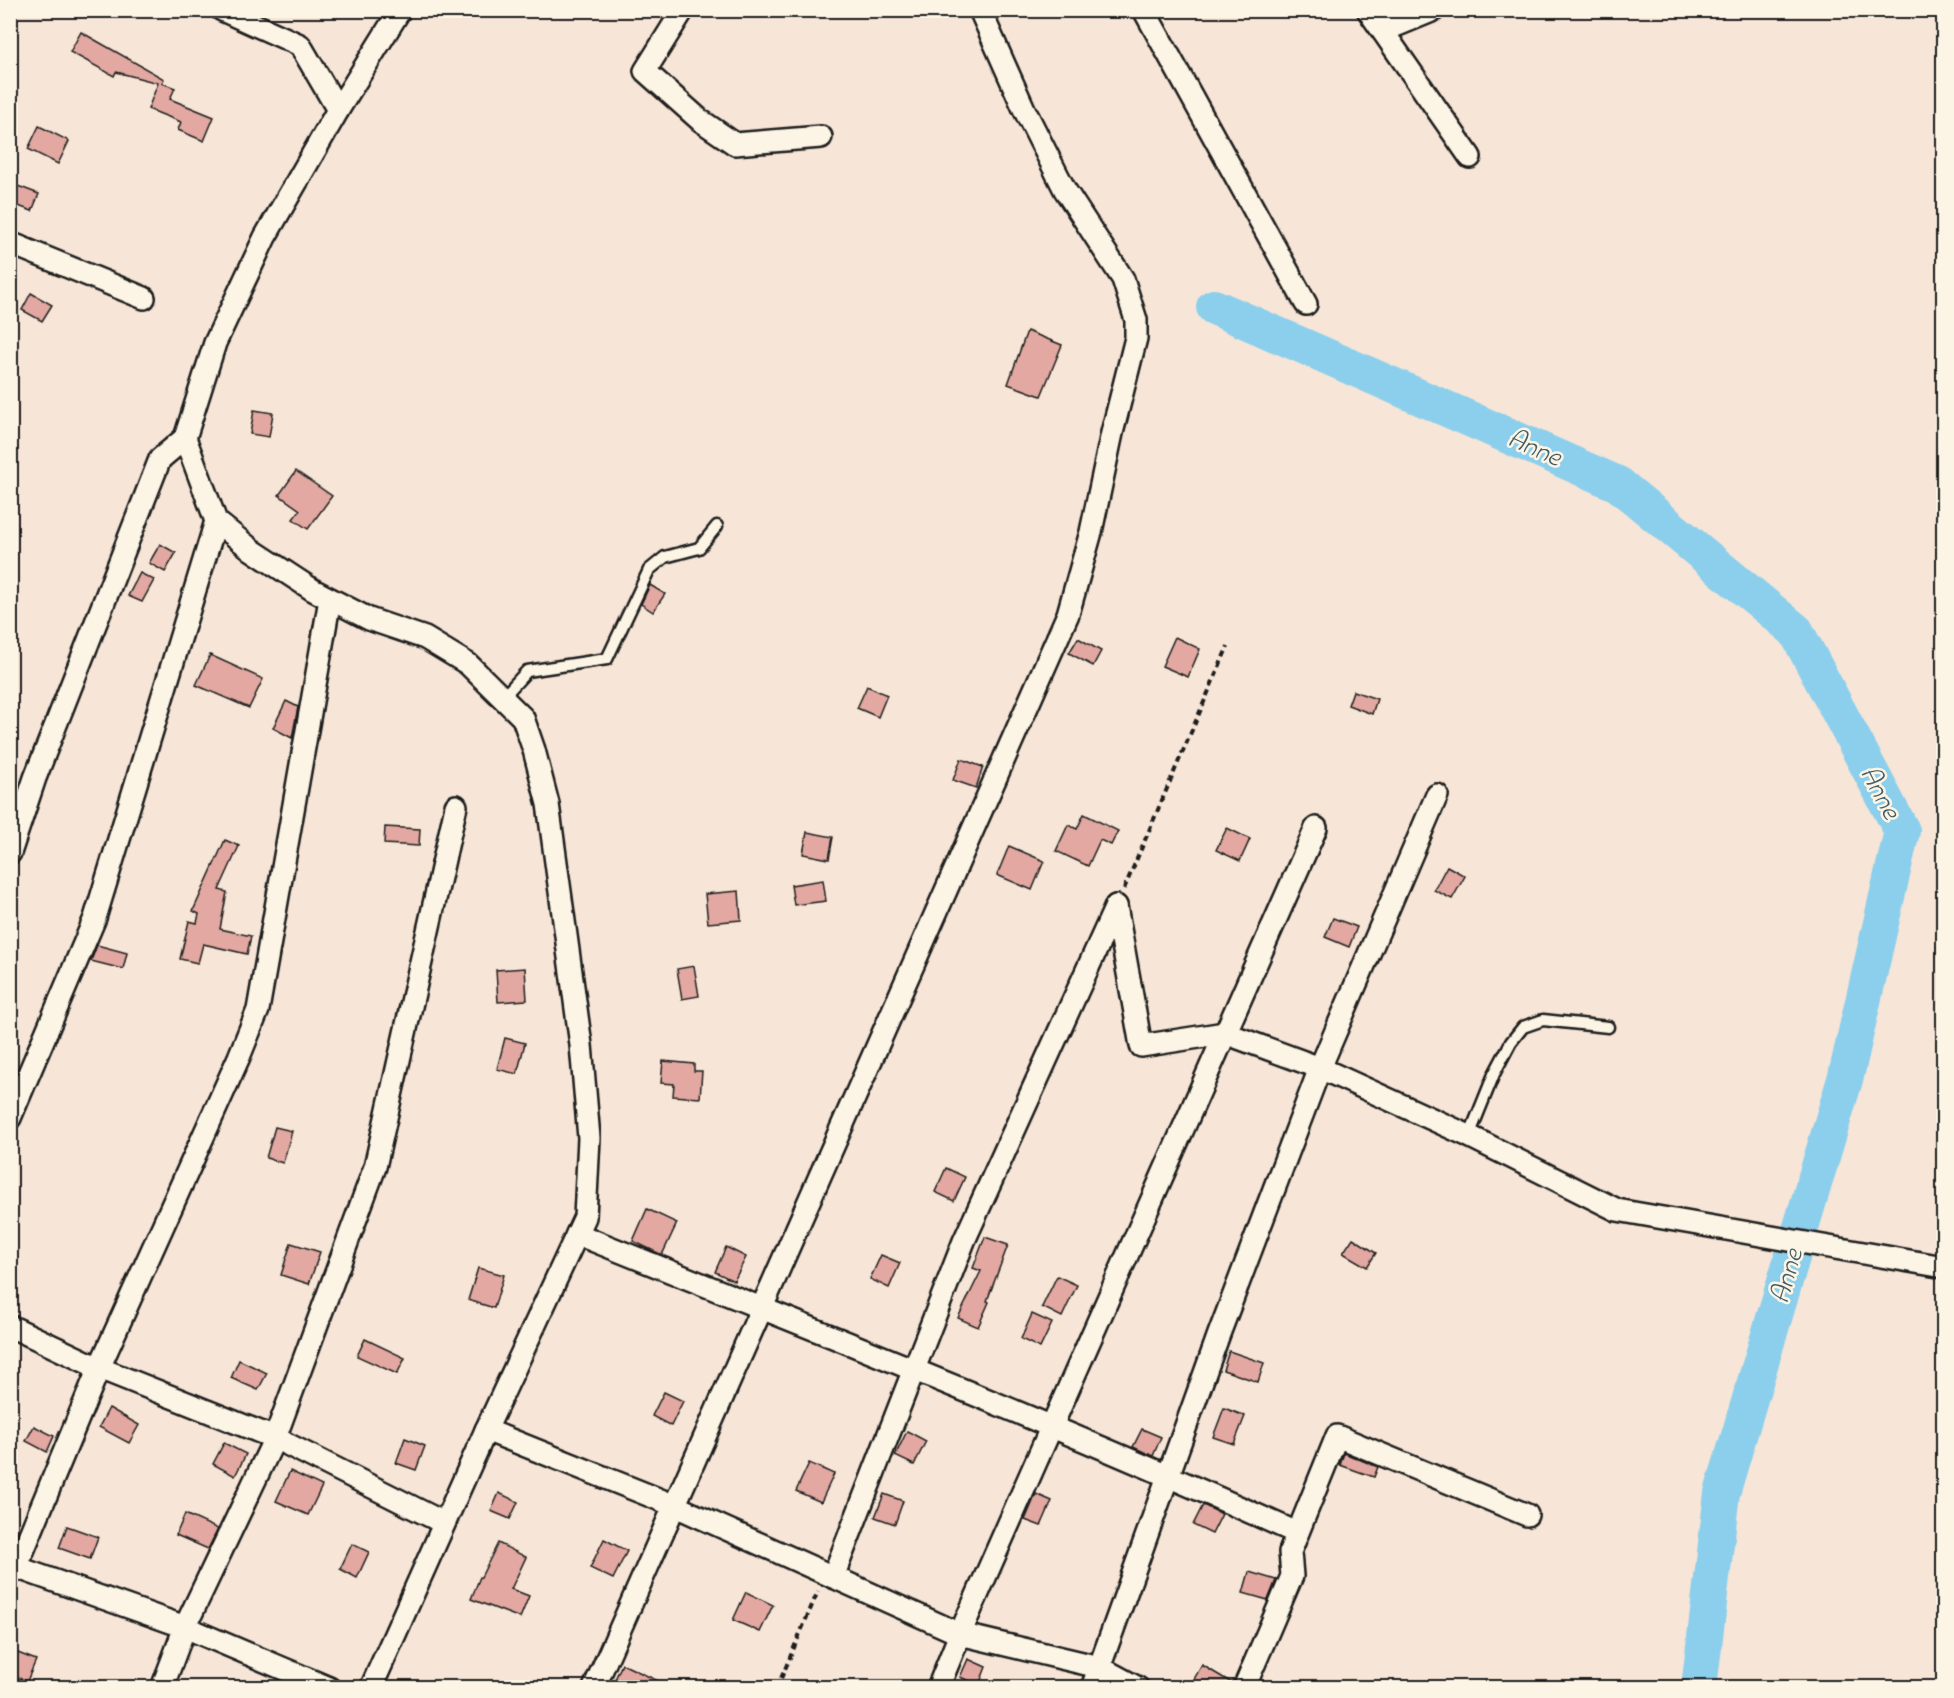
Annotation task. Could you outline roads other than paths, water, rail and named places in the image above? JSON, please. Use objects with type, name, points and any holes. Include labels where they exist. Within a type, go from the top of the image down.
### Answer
[{"type":"street","points":[[222,10],[300,45],[338,110]]},
{"type":"street","points":[[10,853],[35,778],[160,459],[184,438],[215,343],[265,237],[338,110],[400,10]]},
{"type":"street","points":[[683,10],[645,71],[700,120],[735,144],[821,137]]},
{"type":"street","points":[[594,1688],[1068,614],[1091,532],[1112,433],[1136,338],[1136,320],[1123,279],[1065,190],[1024,109],[980,10]]},
{"type":"street","points":[[1144,10],[1306,304]]},
{"type":"street","points":[[1368,10],[1470,157]]},
{"type":"street","points":[[1383,31],[1434,10]]},
{"type":"street","points":[[10,243],[144,298]]},
{"type":"street","points":[[184,438],[216,521],[252,550],[330,599],[369,619],[425,638],[468,664],[523,718],[548,804],[560,879],[581,1045],[589,1138],[585,1217],[444,1522],[371,1688]]},
{"type":"street","points":[[10,1118],[95,918],[216,521]]},
{"type":"street","points":[[329,1688],[185,1627],[13,1567],[258,1010],[330,599]]},
{"type":"street","points":[[1092,1688],[1168,1474],[1320,1068],[1437,795]]},
{"type":"street","points":[[162,1688],[185,1627],[275,1438],[375,1167],[456,806]]},
{"type":"street","points":[[938,1688],[1316,828]]},
{"type":"street","points":[[829,1575],[964,1241],[1116,906],[1141,1046],[1225,1033],[1320,1068],[1469,1136],[1617,1210],[1944,1267]]},
{"type":"street","points":[[577,1234],[1168,1474],[1297,1533]]},
{"type":"street","points":[[10,1326],[99,1368],[275,1438],[444,1522]]},
{"type":"street","points":[[486,1430],[673,1505],[960,1635],[1100,1667],[1138,1688]]},
{"type":"street","points":[[1244,1688],[1292,1576],[1290,1552],[1337,1436],[1527,1515]]},
{"type":"lane","points":[[503,697],[526,671],[607,659],[649,570],[665,557],[699,548],[717,526]]},
{"type":"lane","points":[[1469,1136],[1494,1074],[1511,1042],[1523,1027],[1543,1020],[1608,1027]]},
{"type":"waterway","name":"Anne","points":[[1214,307],[1618,484],[1796,631],[1902,831],[1846,1076],[1722,1493],[1699,1688]]}]
